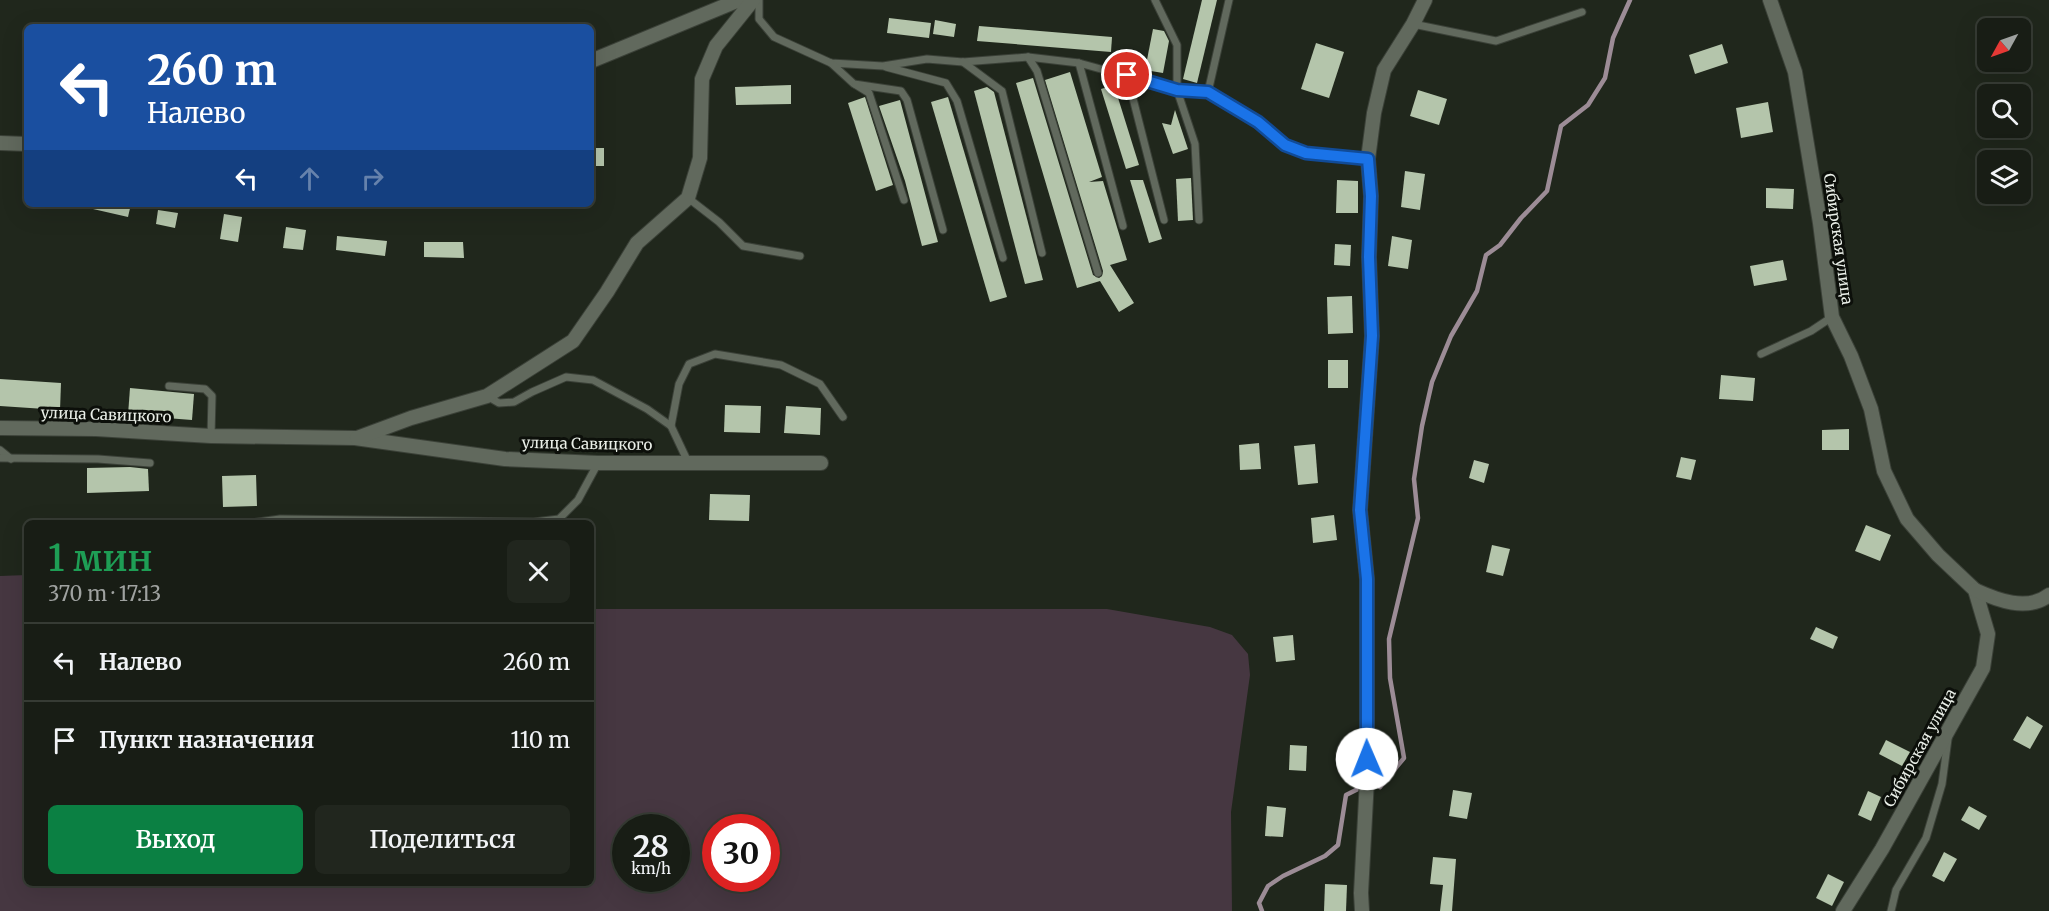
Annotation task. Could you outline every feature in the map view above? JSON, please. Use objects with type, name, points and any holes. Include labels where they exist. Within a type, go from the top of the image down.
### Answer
[{"type":"street","points":[[594,60],[739,0]]},
{"type":"street","points":[[688,198],[700,158],[702,80],[716,46],[753,0]]},
{"type":"street","points":[[1362,911],[1367,779],[1367,579],[1360,510],[1372,336],[1369,257],[1371,196],[1368,159],[1374,112],[1384,70],[1425,0]]},
{"type":"street","name":"Сибирская улица","points":[[1770,0],[1796,72],[1832,317],[1851,356],[1871,409],[1884,471],[1907,519],[1938,555],[1975,590],[1997,600],[2019,604],[2041,601],[2049,595]]},
{"type":"street","points":[[0,143],[24,144]]},
{"type":"street","name":"улица Савицкого","points":[[355,438],[411,418],[487,396],[573,341],[637,243],[688,198]]},
{"type":"street","name":"улица Савицкого","points":[[0,428],[96,429],[211,436],[355,438],[505,459],[598,463],[821,463]]},
{"type":"street","name":"Сибирская улица","points":[[1843,911],[1882,849],[1983,668],[1988,634],[1975,590]]},
{"type":"lane","points":[[759,0],[759,19],[774,36],[831,63],[854,84],[869,93],[904,200]]},
{"type":"lane","points":[[1155,0],[1177,45],[1177,90],[1195,144],[1199,219]]},
{"type":"lane","points":[[1208,92],[1229,0]]},
{"type":"lane","points":[[1413,24],[1496,40],[1582,12]]},
{"type":"lane","points":[[883,66],[927,59],[963,62],[1028,57],[1079,63],[1177,90],[1208,92],[1258,122],[1285,145],[1306,153],[1368,159]]},
{"type":"lane","points":[[1028,57],[1037,71],[1098,273]]},
{"type":"lane","points":[[963,62],[1002,91],[1042,253]]},
{"type":"lane","points":[[831,63],[883,66],[946,83],[957,101],[1003,258]]},
{"type":"lane","points":[[1079,63],[1123,226]]},
{"type":"lane","points":[[1127,75],[1164,220]]},
{"type":"lane","points":[[854,84],[901,91],[907,100],[943,230]]},
{"type":"lane","points":[[688,198],[719,222],[742,246],[800,256]]},
{"type":"lane","points":[[1761,354],[1811,331],[1832,317]]},
{"type":"lane","points":[[672,426],[679,384],[689,364],[715,354],[781,365],[820,384],[843,417]]},
{"type":"lane","points":[[487,396],[499,403],[514,402],[566,377],[593,380],[647,409],[672,426],[688,462]]},
{"type":"lane","points":[[169,386],[205,389],[212,396],[211,436]]},
{"type":"lane","points":[[0,450],[11,459]]},
{"type":"lane","points":[[0,458],[98,459],[150,463]]},
{"type":"lane","points":[[551,520],[559,519],[578,500],[598,463]]},
{"type":"lane","points":[[273,520],[365,520]]},
{"type":"lane","points":[[1891,911],[1896,890],[1926,838],[1942,784],[1948,732]]},
{"type":"shaded area","points":[[24,575],[24,886],[594,886],[594,609],[1107,609],[1210,627],[1232,635],[1248,654],[1250,675],[1231,812],[1232,911],[0,911],[0,576]]},
{"type":"building","points":[[1202,0],[1217,0],[1197,83],[1183,79]]},
{"type":"building","points":[[889,18],[931,23],[929,38],[887,33]]},
{"type":"building","points":[[935,20],[956,24],[954,37],[933,34]]},
{"type":"building","points":[[979,26],[1112,37],[1111,52],[977,41]]},
{"type":"building","points":[[1153,29],[1164,31],[1169,41],[1163,73],[1145,70]]},
{"type":"building","points":[[1316,43],[1344,52],[1329,98],[1301,89]]},
{"type":"building","points":[[1722,44],[1728,63],[1695,74],[1689,55]]},
{"type":"building","points":[[1070,72],[1102,177],[1089,182],[1103,181],[1127,260],[1110,265],[1134,303],[1119,312],[1100,281],[1077,288],[1016,83],[1033,78],[1093,275],[1099,278],[1103,271],[1045,80]]},
{"type":"building","points":[[791,85],[791,104],[736,105],[735,87]]},
{"type":"building","points":[[1114,85],[1139,165],[1126,169],[1101,89]]},
{"type":"building","points":[[987,87],[994,92],[1043,280],[1025,284],[974,91]]},
{"type":"building","points":[[1418,90],[1447,99],[1439,125],[1410,116]]},
{"type":"building","points":[[865,97],[893,185],[876,191],[848,103]]},
{"type":"building","points":[[948,97],[1007,297],[990,302],[931,102]]},
{"type":"building","points":[[900,100],[938,242],[922,246],[905,181],[879,106]]},
{"type":"building","points":[[1768,102],[1773,132],[1741,138],[1736,108]]},
{"type":"building","points":[[1175,110],[1188,149],[1173,154],[1162,123],[1171,125]]},
{"type":"building","points":[[594,148],[604,148],[604,166],[594,166]]},
{"type":"building","points":[[1405,171],[1425,174],[1420,210],[1401,207]]},
{"type":"building","points":[[1191,178],[1193,220],[1178,221],[1176,179]]},
{"type":"building","points":[[1130,180],[1143,180],[1162,239],[1149,243]]},
{"type":"building","points":[[1337,180],[1358,181],[1358,213],[1336,213]]},
{"type":"building","points":[[1766,188],[1794,189],[1793,209],[1766,208]]},
{"type":"building","points":[[93,207],[130,207],[128,217],[93,209]]},
{"type":"building","points":[[158,210],[178,213],[175,228],[156,224]]},
{"type":"building","points":[[224,214],[242,217],[238,242],[220,239]]},
{"type":"building","points":[[286,227],[306,230],[303,250],[283,248]]},
{"type":"building","points":[[337,236],[387,241],[385,256],[336,250]]},
{"type":"building","points":[[1392,236],[1412,240],[1408,269],[1388,266]]},
{"type":"building","points":[[424,242],[463,242],[464,258],[424,257]]},
{"type":"building","points":[[1335,244],[1351,245],[1350,266],[1334,265]]},
{"type":"building","points":[[1783,260],[1787,280],[1754,286],[1750,266]]},
{"type":"building","points":[[1352,296],[1353,333],[1328,334],[1327,297]]},
{"type":"building","points":[[1328,360],[1348,360],[1348,388],[1328,388]]},
{"type":"building","points":[[1721,375],[1755,378],[1753,401],[1719,399]]},
{"type":"building","points":[[0,379],[61,383],[60,410],[0,406]]},
{"type":"building","points":[[130,388],[194,394],[192,420],[128,415]]},
{"type":"building","points":[[725,405],[761,406],[760,433],[724,432]]},
{"type":"building","points":[[786,406],[821,408],[820,435],[784,433]]},
{"type":"building","points":[[1849,429],[1849,450],[1822,450],[1822,430]]},
{"type":"building","points":[[1259,443],[1261,469],[1240,470],[1239,445]]},
{"type":"building","points":[[1315,444],[1318,483],[1298,485],[1294,446]]},
{"type":"building","points":[[1681,457],[1696,460],[1691,480],[1676,477]]},
{"type":"building","points":[[1474,460],[1489,464],[1484,483],[1469,478]]},
{"type":"building","points":[[87,468],[148,469],[149,491],[87,493]]},
{"type":"building","points":[[256,475],[257,506],[223,507],[222,476]]},
{"type":"building","points":[[710,494],[750,495],[749,521],[709,520]]},
{"type":"building","points":[[1334,515],[1337,540],[1313,543],[1311,518]]},
{"type":"building","points":[[1866,525],[1891,535],[1880,561],[1855,551]]},
{"type":"building","points":[[1492,545],[1510,549],[1503,576],[1486,572]]},
{"type":"building","points":[[1816,627],[1838,637],[1833,649],[1810,639]]},
{"type":"building","points":[[1293,635],[1295,660],[1276,662],[1273,637]]},
{"type":"building","points":[[2027,716],[2043,726],[2030,749],[2013,740]]},
{"type":"building","points":[[1886,740],[1910,752],[1902,766],[1879,754]]},
{"type":"building","points":[[1290,745],[1307,746],[1306,771],[1289,770]]},
{"type":"building","points":[[1453,790],[1472,793],[1467,819],[1449,816]]},
{"type":"building","points":[[1868,791],[1881,797],[1871,821],[1858,815]]},
{"type":"building","points":[[1267,806],[1286,808],[1283,837],[1265,836]]},
{"type":"building","points":[[1969,806],[1987,816],[1979,830],[1961,820]]},
{"type":"building","points":[[1944,852],[1957,859],[1944,882],[1932,876]]},
{"type":"building","points":[[1433,857],[1456,859],[1452,911],[1440,911],[1443,885],[1430,884]]},
{"type":"building","points":[[1828,874],[1844,882],[1832,906],[1816,898]]},
{"type":"building","points":[[1325,884],[1347,885],[1346,911],[1324,911]]},
{"type":"waterway","points":[[1380,787],[1404,758],[1390,678],[1389,639],[1418,518],[1414,479],[1422,426],[1432,382],[1451,336],[1477,291],[1486,255],[1500,245],[1521,218],[1547,191],[1561,126],[1588,105],[1605,78],[1613,38],[1630,0]]},
{"type":"waterway","points":[[1262,911],[1259,903],[1268,886],[1283,876],[1325,856],[1338,845],[1346,795],[1358,789]]},
{"type":"route","points":[[1127,75],[1177,90],[1208,92],[1258,122],[1285,145],[1306,153],[1368,159],[1371,196],[1369,257],[1372,336],[1360,510],[1367,579],[1367,759]]}]
